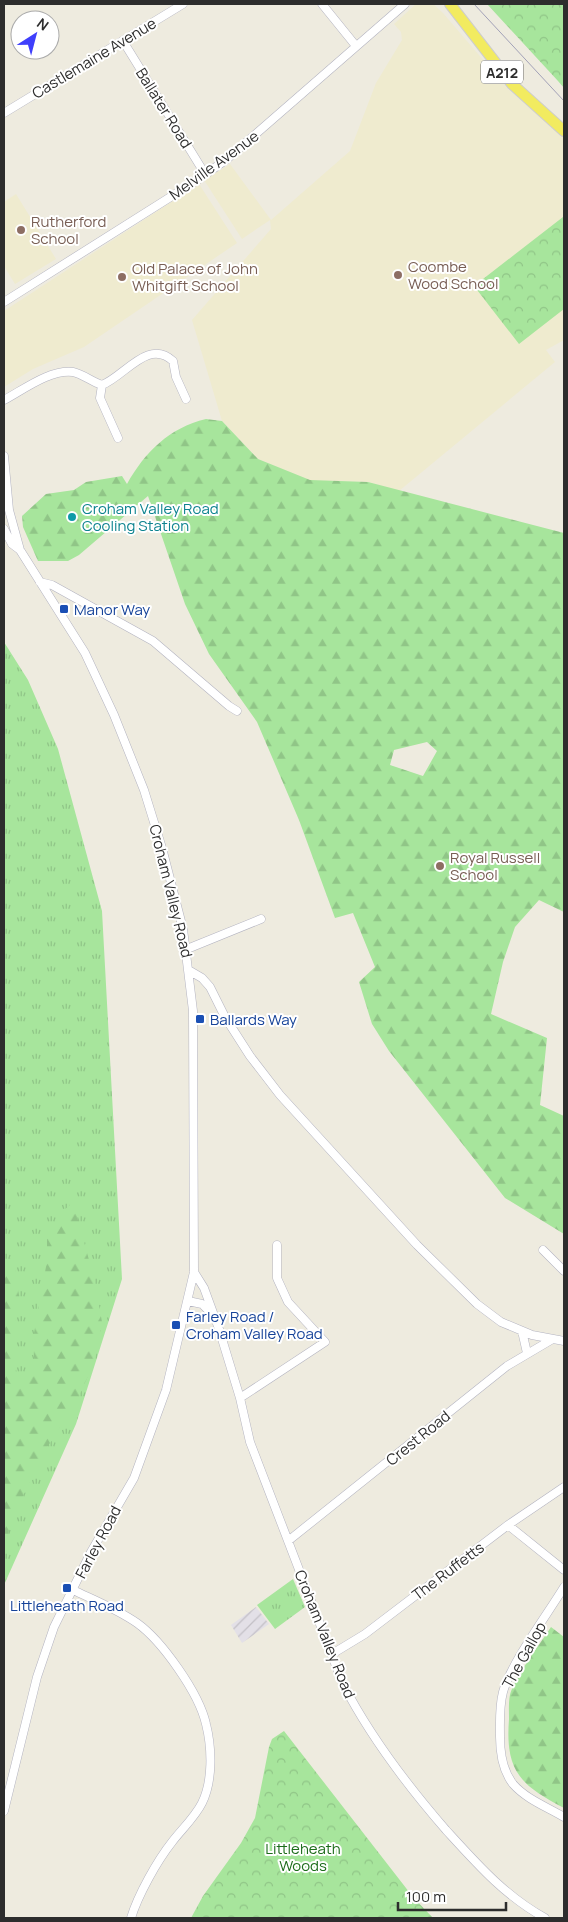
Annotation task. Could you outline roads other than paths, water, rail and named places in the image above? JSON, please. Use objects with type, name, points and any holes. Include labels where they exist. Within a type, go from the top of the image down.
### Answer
[{"type":"main road","name":"A212","points":[[450,4],[512,84],[564,131]]},
{"type":"street","name":"Castlemaine Avenue","points":[[4,113],[183,4]]},
{"type":"street","points":[[322,4],[356,46]]},
{"type":"street","name":"Melville Avenue","points":[[4,302],[205,174],[270,124],[405,4]]},
{"type":"street","name":"Ballater Road","points":[[123,41],[205,174]]},
{"type":"street","points":[[118,438],[100,398],[102,384],[138,360],[154,352],[162,354],[173,361],[186,399]]},
{"type":"street","points":[[4,400],[52,375],[68,372],[75,372],[102,384]]},
{"type":"street","name":"Croham Valley Road","points":[[4,456],[9,510],[20,550],[85,653],[114,715],[144,790],[162,848],[187,949],[190,971],[195,1081],[194,1272],[204,1288],[215,1318],[240,1398],[250,1442],[343,1684],[358,1713],[383,1752],[420,1799],[494,1882],[514,1900],[545,1918]]},
{"type":"street","points":[[4,531],[14,529]]},
{"type":"street","name":"Croham Valley Road","points":[[4,531],[12,544],[20,550]]},
{"type":"street","points":[[40,582],[52,585],[153,641],[229,706],[237,710]]},
{"type":"street","points":[[187,949],[261,918]]},
{"type":"street","points":[[190,971],[202,978],[210,987],[225,1017],[250,1056],[280,1095],[361,1185],[477,1304],[501,1322],[522,1331],[552,1340],[564,1341]]},
{"type":"street","points":[[240,1398],[325,1342],[288,1302],[277,1278],[277,1244]]},
{"type":"street","points":[[543,1250],[564,1271]]},
{"type":"street","name":"Farley Road","points":[[4,1811],[37,1677],[54,1627],[91,1552],[134,1478],[166,1390],[194,1272]]},
{"type":"street","points":[[188,1301],[206,1307],[215,1318]]},
{"type":"street","points":[[522,1331],[527,1353]]},
{"type":"street","name":"Crest Road","points":[[288,1541],[527,1353],[552,1340]]},
{"type":"street","name":"The Ruffetts","points":[[332,1654],[365,1634],[508,1525],[564,1487]]},
{"type":"street","points":[[508,1525],[564,1570]]},
{"type":"street","name":"The Gallop","points":[[564,1587],[513,1669],[503,1690],[500,1745],[504,1768],[515,1786],[533,1800],[564,1816]]},
{"type":"street","points":[[73,1590],[137,1623],[156,1641],[172,1659],[189,1686],[206,1723],[210,1756],[207,1787],[202,1803],[170,1844],[154,1870],[131,1918]]},
{"type":"tram line","points":[[474,4],[564,101]]},
{"type":"place","name":"Rutherford School","points":[[21,230]]},
{"type":"place","name":"Coombe Wood School","points":[[398,275]]},
{"type":"place","name":"Old Palace of John Whitgift School","points":[[122,277]]},
{"type":"place","name":"Croham Valley Road Cooling Station","points":[[72,517]]},
{"type":"place","name":"Manor Way","points":[[64,609]]},
{"type":"place","name":"Royal Russell School","points":[[440,866]]},
{"type":"place","name":"Ballards Way","points":[[200,1019]]},
{"type":"place","name":"Farley Road / Croham Valley Road","points":[[176,1325]]},
{"type":"place","name":"Littleheath Road","points":[[67,1588]]},
{"type":"park label","name":"Littleheath Woods","points":[[303,1856]]}]
